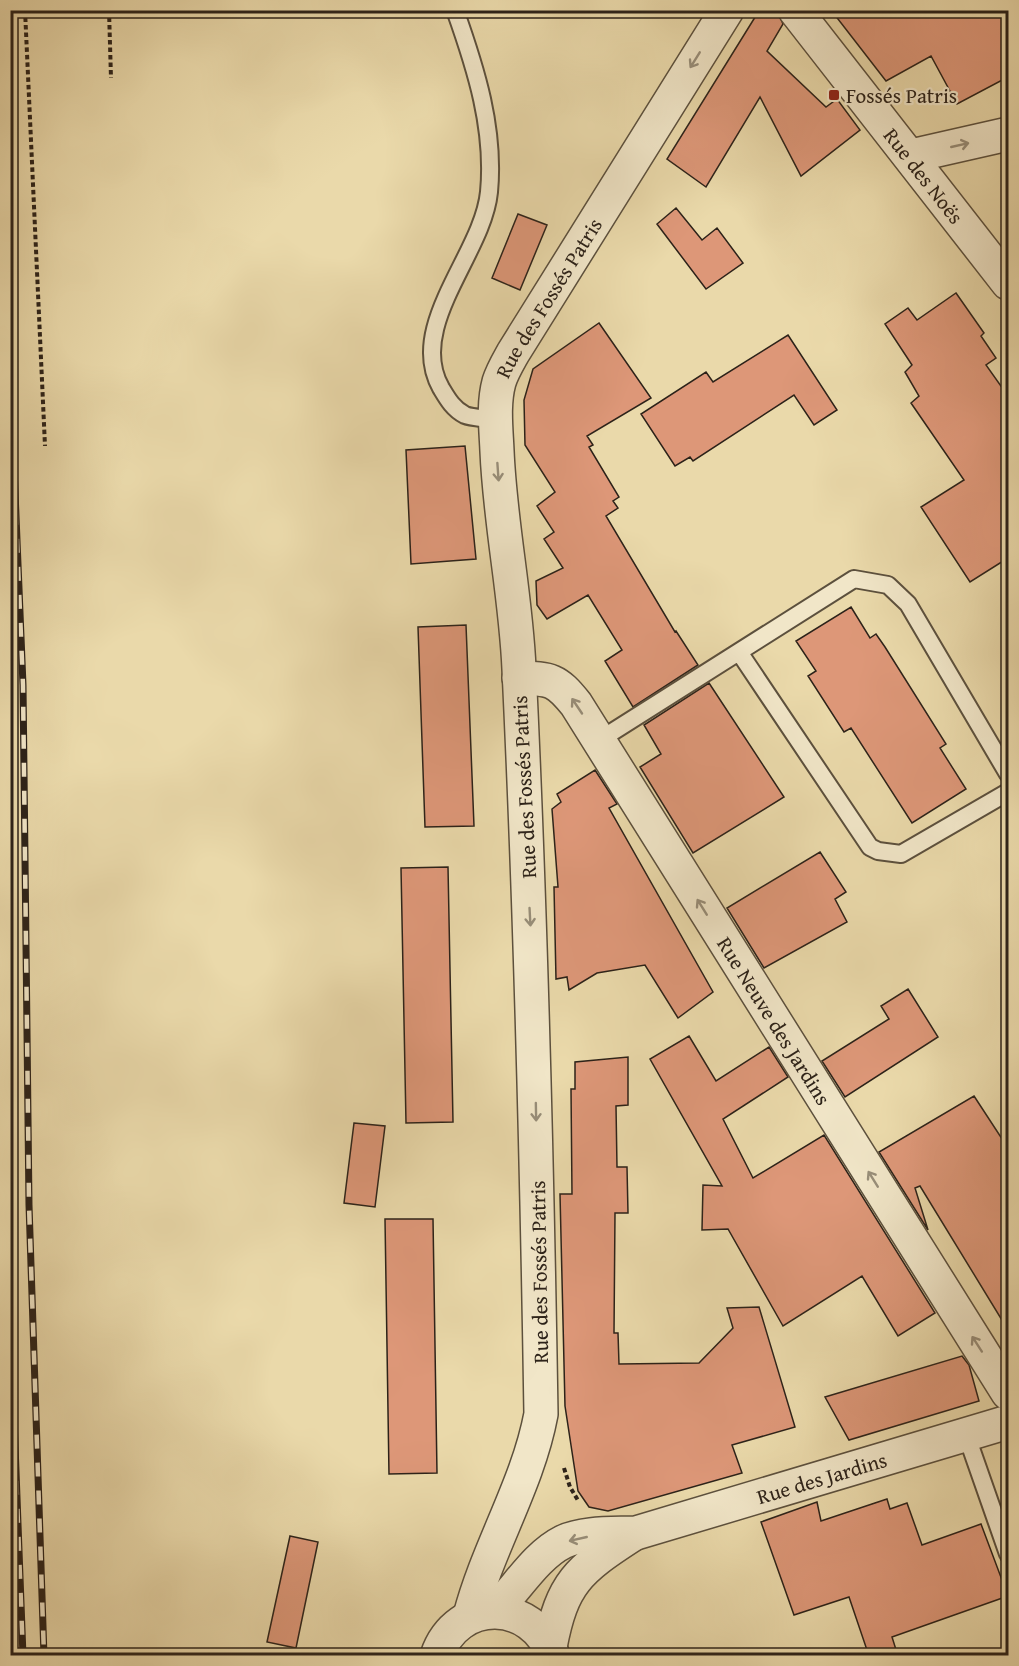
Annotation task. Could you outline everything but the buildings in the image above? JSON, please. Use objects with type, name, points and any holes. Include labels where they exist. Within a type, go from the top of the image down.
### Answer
[{"type":"street","name":"Rue des Fossés Patris","points":[[483,1614],[479,1584],[535,1446],[541,1414],[534,1002],[517,619],[506,556],[498,474],[495,408],[499,380],[513,353],[727,10]]},
{"type":"street","name":"Rue des Noës","points":[[795,10],[1008,283]]},
{"type":"street","points":[[911,156],[1008,134]]},
{"type":"street","name":"Rue Neuve des Jardins","points":[[519,678],[548,678],[562,686],[1008,1393]]},
{"type":"street","name":"Rue des Jardins","points":[[437,1655],[447,1635],[483,1614],[563,1542],[589,1536],[636,1533],[1008,1422]]},
{"type":"street","name":"Rue des Jardins","points":[[552,1651],[557,1612],[568,1588],[593,1560],[636,1533]]},
{"type":"street","points":[[483,1614],[512,1614],[527,1621],[541,1632],[552,1651]]},
{"type":"lane","points":[[454,10],[478,74],[489,140],[489,192],[482,223],[439,311],[431,357],[436,380],[449,402],[466,415],[496,420]]},
{"type":"lane","points":[[598,741],[854,579],[888,585],[908,604],[1008,774]]},
{"type":"lane","points":[[739,652],[870,847],[878,851],[901,854],[1008,792]]},
{"type":"lane","points":[[966,1434],[1008,1554]]},
{"type":"path","points":[[25,10],[45,446]]},
{"type":"path","points":[[109,10],[111,78]]},
{"type":"path","points":[[563,1465],[570,1487],[580,1504]]},
{"type":"railway","points":[[10,371],[23,685],[29,1205],[44,1656]]},
{"type":"railway","points":[[10,1313],[23,1656]]},
{"type":"place","name":"Fossés Patris","points":[[834,95]]}]
